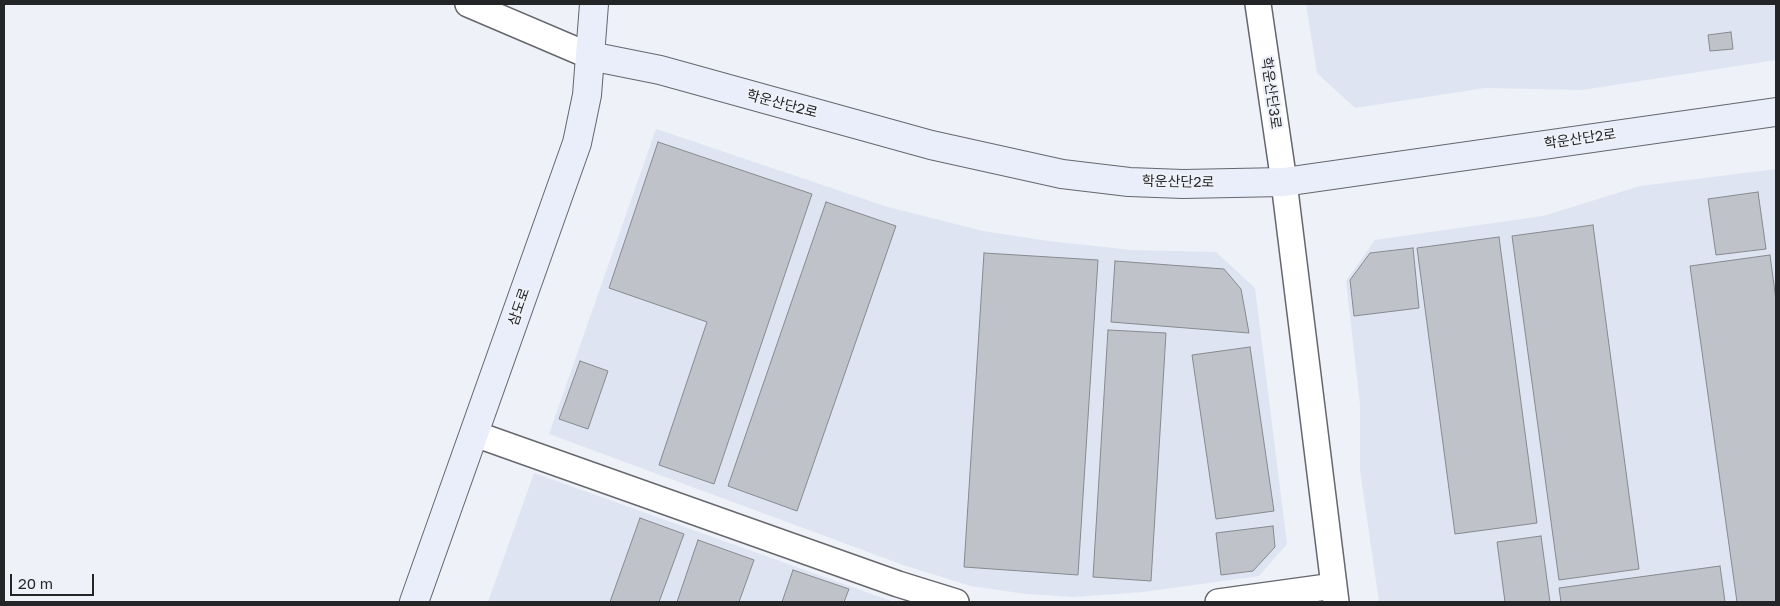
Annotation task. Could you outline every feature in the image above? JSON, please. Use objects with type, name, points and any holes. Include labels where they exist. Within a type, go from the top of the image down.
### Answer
[{"type":"street","points":[[468,4],[590,56]]},
{"type":"street","name":"삼도로","points":[[414,602],[577,143],[587,95],[594,4]]},
{"type":"street","name":"학운산단3로","points":[[1258,4],[1284,182],[1335,594]]},
{"type":"street","name":"학운산단2로","points":[[590,56],[660,70],[931,145],[1062,174],[1129,182],[1183,184],[1284,182],[1776,112]]},
{"type":"street","points":[[475,434],[898,584],[956,602]]},
{"type":"street","points":[[1218,602],[1335,594]]},
{"type":"shaded area","points":[[1306,4],[1776,4],[1776,60],[1582,90],[1485,88],[1355,108],[1317,73]]},
{"type":"shaded area","points":[[656,129],[888,207],[983,231],[1048,241],[1132,250],[1216,252],[1255,288],[1287,544],[1259,576],[1143,592],[1073,597],[1026,594],[971,586],[906,566],[549,434]]},
{"type":"shaded area","points":[[1776,169],[1776,602],[1379,602],[1360,470],[1360,404],[1346,281],[1375,240],[1543,216],[1640,186]]},
{"type":"shaded area","points":[[534,473],[894,602],[488,602]]},
{"type":"building","points":[[1731,32],[1733,49],[1710,51],[1708,35]]},
{"type":"building","points":[[658,142],[812,194],[714,484],[659,465],[707,322],[609,288]]},
{"type":"building","points":[[1758,192],[1766,249],[1716,255],[1708,199]]},
{"type":"building","points":[[826,202],[896,226],[797,511],[728,486]]},
{"type":"building","points":[[1593,225],[1639,569],[1559,580],[1512,236]]},
{"type":"building","points":[[1499,237],[1537,523],[1455,534],[1417,248]]},
{"type":"building","points":[[1413,248],[1419,308],[1354,316],[1350,280],[1370,253]]},
{"type":"building","points":[[984,253],[1098,260],[1078,575],[964,567]]},
{"type":"building","points":[[1770,255],[1776,300],[1776,602],[1737,602],[1690,266]]},
{"type":"building","points":[[1115,261],[1224,269],[1241,289],[1249,333],[1111,322]]},
{"type":"building","points":[[1108,330],[1166,333],[1151,581],[1093,577]]},
{"type":"building","points":[[1250,347],[1274,511],[1216,519],[1192,355]]},
{"type":"building","points":[[580,361],[608,371],[588,429],[559,419]]},
{"type":"building","points":[[640,518],[684,534],[659,602],[610,602]]},
{"type":"building","points":[[1273,526],[1275,547],[1253,571],[1221,575],[1216,533]]},
{"type":"building","points":[[1541,536],[1550,602],[1505,602],[1497,542]]},
{"type":"building","points":[[698,540],[754,560],[739,602],[677,602]]},
{"type":"building","points":[[1720,566],[1725,602],[1561,602],[1559,588]]},
{"type":"building","points":[[793,570],[849,589],[844,602],[782,602]]}]
